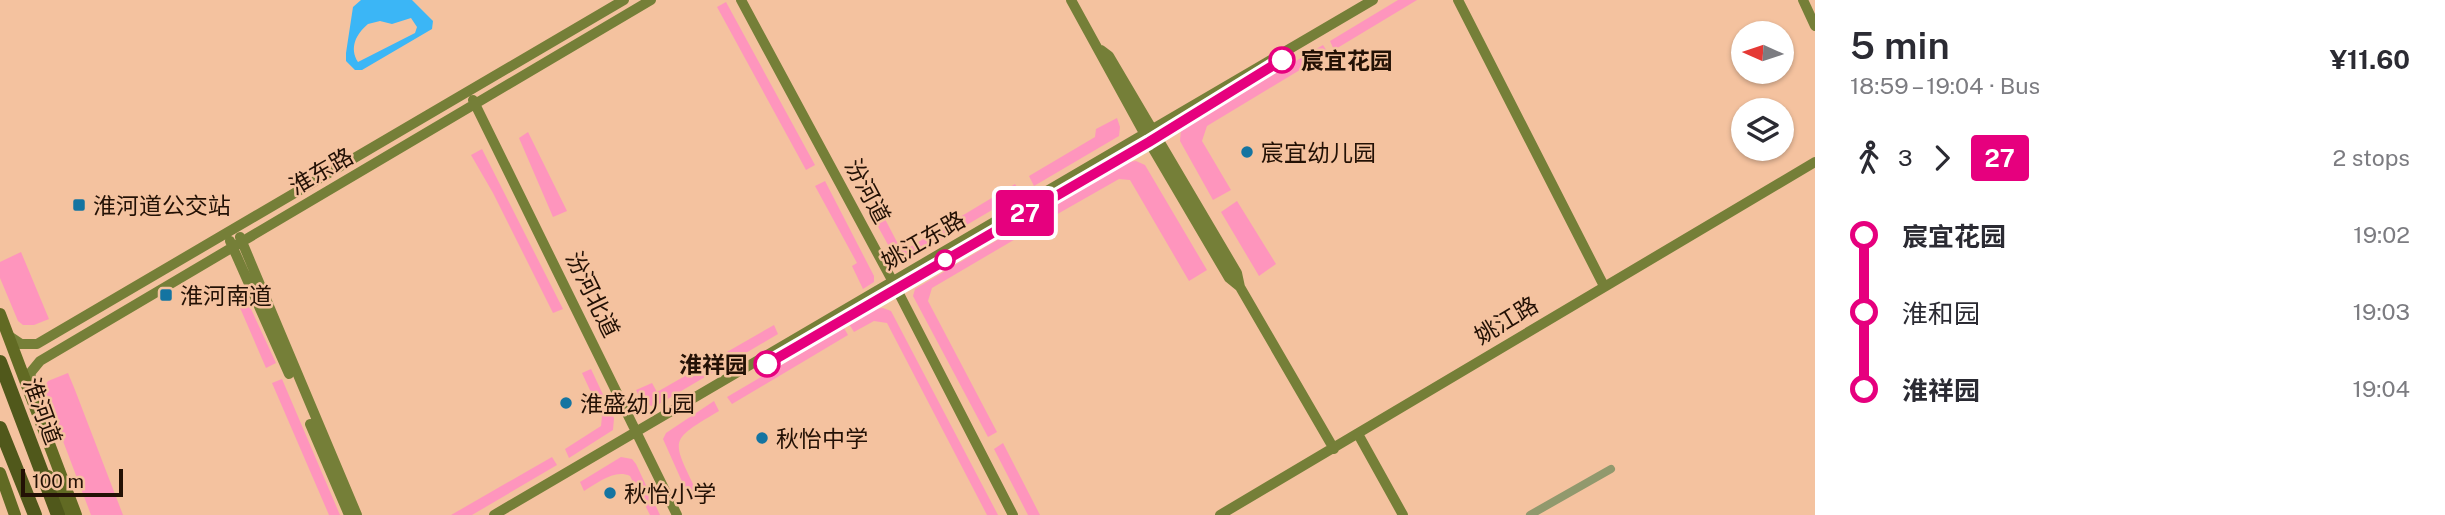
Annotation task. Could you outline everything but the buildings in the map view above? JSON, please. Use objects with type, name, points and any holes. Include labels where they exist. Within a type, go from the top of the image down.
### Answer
[{"type":"highway","name":"淮河道","points":[[0,362],[58,515]]},
{"type":"highway","name":"淮河道","points":[[0,428],[35,515]]},
{"type":"highway","points":[[11,458],[23,515]]},
{"type":"main road","points":[[0,314],[76,515]]},
{"type":"main road","points":[[31,446],[70,515]]},
{"type":"main road","points":[[0,473],[15,515]]},
{"type":"street","name":"淮东路","points":[[9,336],[21,344],[37,344],[624,0]]},
{"type":"street","name":"淮东路","points":[[29,390],[31,372],[40,360],[650,0]]},
{"type":"street","name":"汾河道","points":[[741,0],[895,285],[1013,515]]},
{"type":"street","points":[[1071,0],[1101,50],[1103,61],[1151,136],[1229,278],[1240,287],[1334,449]]},
{"type":"street","name":"姚江东路","points":[[1151,136],[1373,0]]},
{"type":"street","name":"姚江东路","points":[[494,515],[638,435],[1380,0]]},
{"type":"street","points":[[1458,0],[1604,286]]},
{"type":"street","points":[[1803,0],[1815,26]]},
{"type":"street","name":"汾河北道","points":[[469,91],[677,515]]},
{"type":"street","name":"姚江路","points":[[1220,515],[1815,162]]},
{"type":"street","points":[[230,231],[357,515]]},
{"type":"street","points":[[238,244],[349,515]]},
{"type":"street","points":[[1358,434],[1403,515]]},
{"type":"street","name":"姚江东路","points":[[508,515],[638,435]]},
{"type":"street","points":[[1530,515],[1611,469]]},
{"type":"shaded area","points":[[1398,0],[1417,0],[1334,50],[1330,41]]},
{"type":"shaded area","points":[[726,2],[815,165],[806,170],[717,7]]},
{"type":"shaded area","points":[[1323,45],[1328,53],[1207,126],[1202,141],[1231,190],[1213,200],[1180,141],[1181,129]]},
{"type":"shaded area","points":[[1117,118],[1119,136],[1034,186],[1029,176],[1095,137],[1096,129]]},
{"type":"shaded area","points":[[528,132],[567,211],[553,217],[519,138]]},
{"type":"shaded area","points":[[482,149],[563,309],[553,313],[471,155]]},
{"type":"shaded area","points":[[1136,161],[1145,165],[1207,270],[1189,281],[1130,180],[1119,179],[1054,216],[1049,207],[1128,162]]},
{"type":"shaded area","points":[[825,181],[874,276],[874,282],[863,289],[852,266],[857,263],[815,186]]},
{"type":"shaded area","points":[[1015,184],[1021,193],[907,260],[897,261],[876,223],[885,219],[898,244],[910,247]]},
{"type":"shaded area","points":[[1237,201],[1276,264],[1259,276],[1221,212]]},
{"type":"shaded area","points":[[1041,214],[1046,221],[932,288],[928,301],[997,432],[988,437],[913,296],[915,289]]},
{"type":"shaded area","points":[[21,252],[49,319],[34,325],[23,325],[18,321],[0,278],[0,262]]},
{"type":"shaded area","points":[[239,283],[276,363],[266,368],[231,287]]},
{"type":"shaded area","points":[[873,309],[891,311],[998,515],[987,515],[887,323],[874,321],[854,332],[849,324]]},
{"type":"shaded area","points":[[774,325],[778,334],[654,407],[642,402],[636,390],[652,383],[657,392]]},
{"type":"shaded area","points":[[844,328],[848,335],[732,404],[727,397]]},
{"type":"shaded area","points":[[591,369],[614,418],[613,430],[569,458],[565,449],[601,426],[602,416],[582,373]]},
{"type":"shaded area","points":[[68,373],[123,515],[91,515],[43,388],[48,381]]},
{"type":"shaded area","points":[[282,379],[340,515],[329,515],[272,383]]},
{"type":"shaded area","points":[[714,401],[719,411],[683,435],[679,442],[682,460],[696,490],[688,495],[663,439],[666,433]]},
{"type":"shaded area","points":[[1003,443],[1040,515],[1028,515],[994,449]]},
{"type":"shaded area","points":[[552,457],[557,465],[472,515],[451,515]]},
{"type":"shaded area","points":[[621,457],[632,459],[636,464],[660,515],[650,515],[630,476],[624,474],[600,481],[584,491],[580,482]]},
{"type":"water","points":[[361,0],[412,0],[433,21],[432,29],[362,70],[355,70],[346,61],[353,7]],"holes":[[[411,18],[417,27],[415,33],[358,62],[355,57],[355,42],[368,24],[380,21],[392,24]]]},
{"type":"bus line","name":"27","points":[[767,364],[1149,142],[1282,60]]},
{"type":"place","name":"宸宜花园","points":[[1282,60]]},
{"type":"place","name":"宸宜幼儿园","points":[[1247,152]]},
{"type":"place","name":"淮河道公交站","points":[[79,205]]},
{"type":"place","name":"淮河南道","points":[[166,295]]},
{"type":"place","name":"淮祥园","points":[[767,364]]},
{"type":"place","name":"淮盛幼儿园","points":[[566,403]]},
{"type":"place","name":"秋怡中学","points":[[762,438]]},
{"type":"place","name":"秋怡小学","points":[[610,493]]}]
